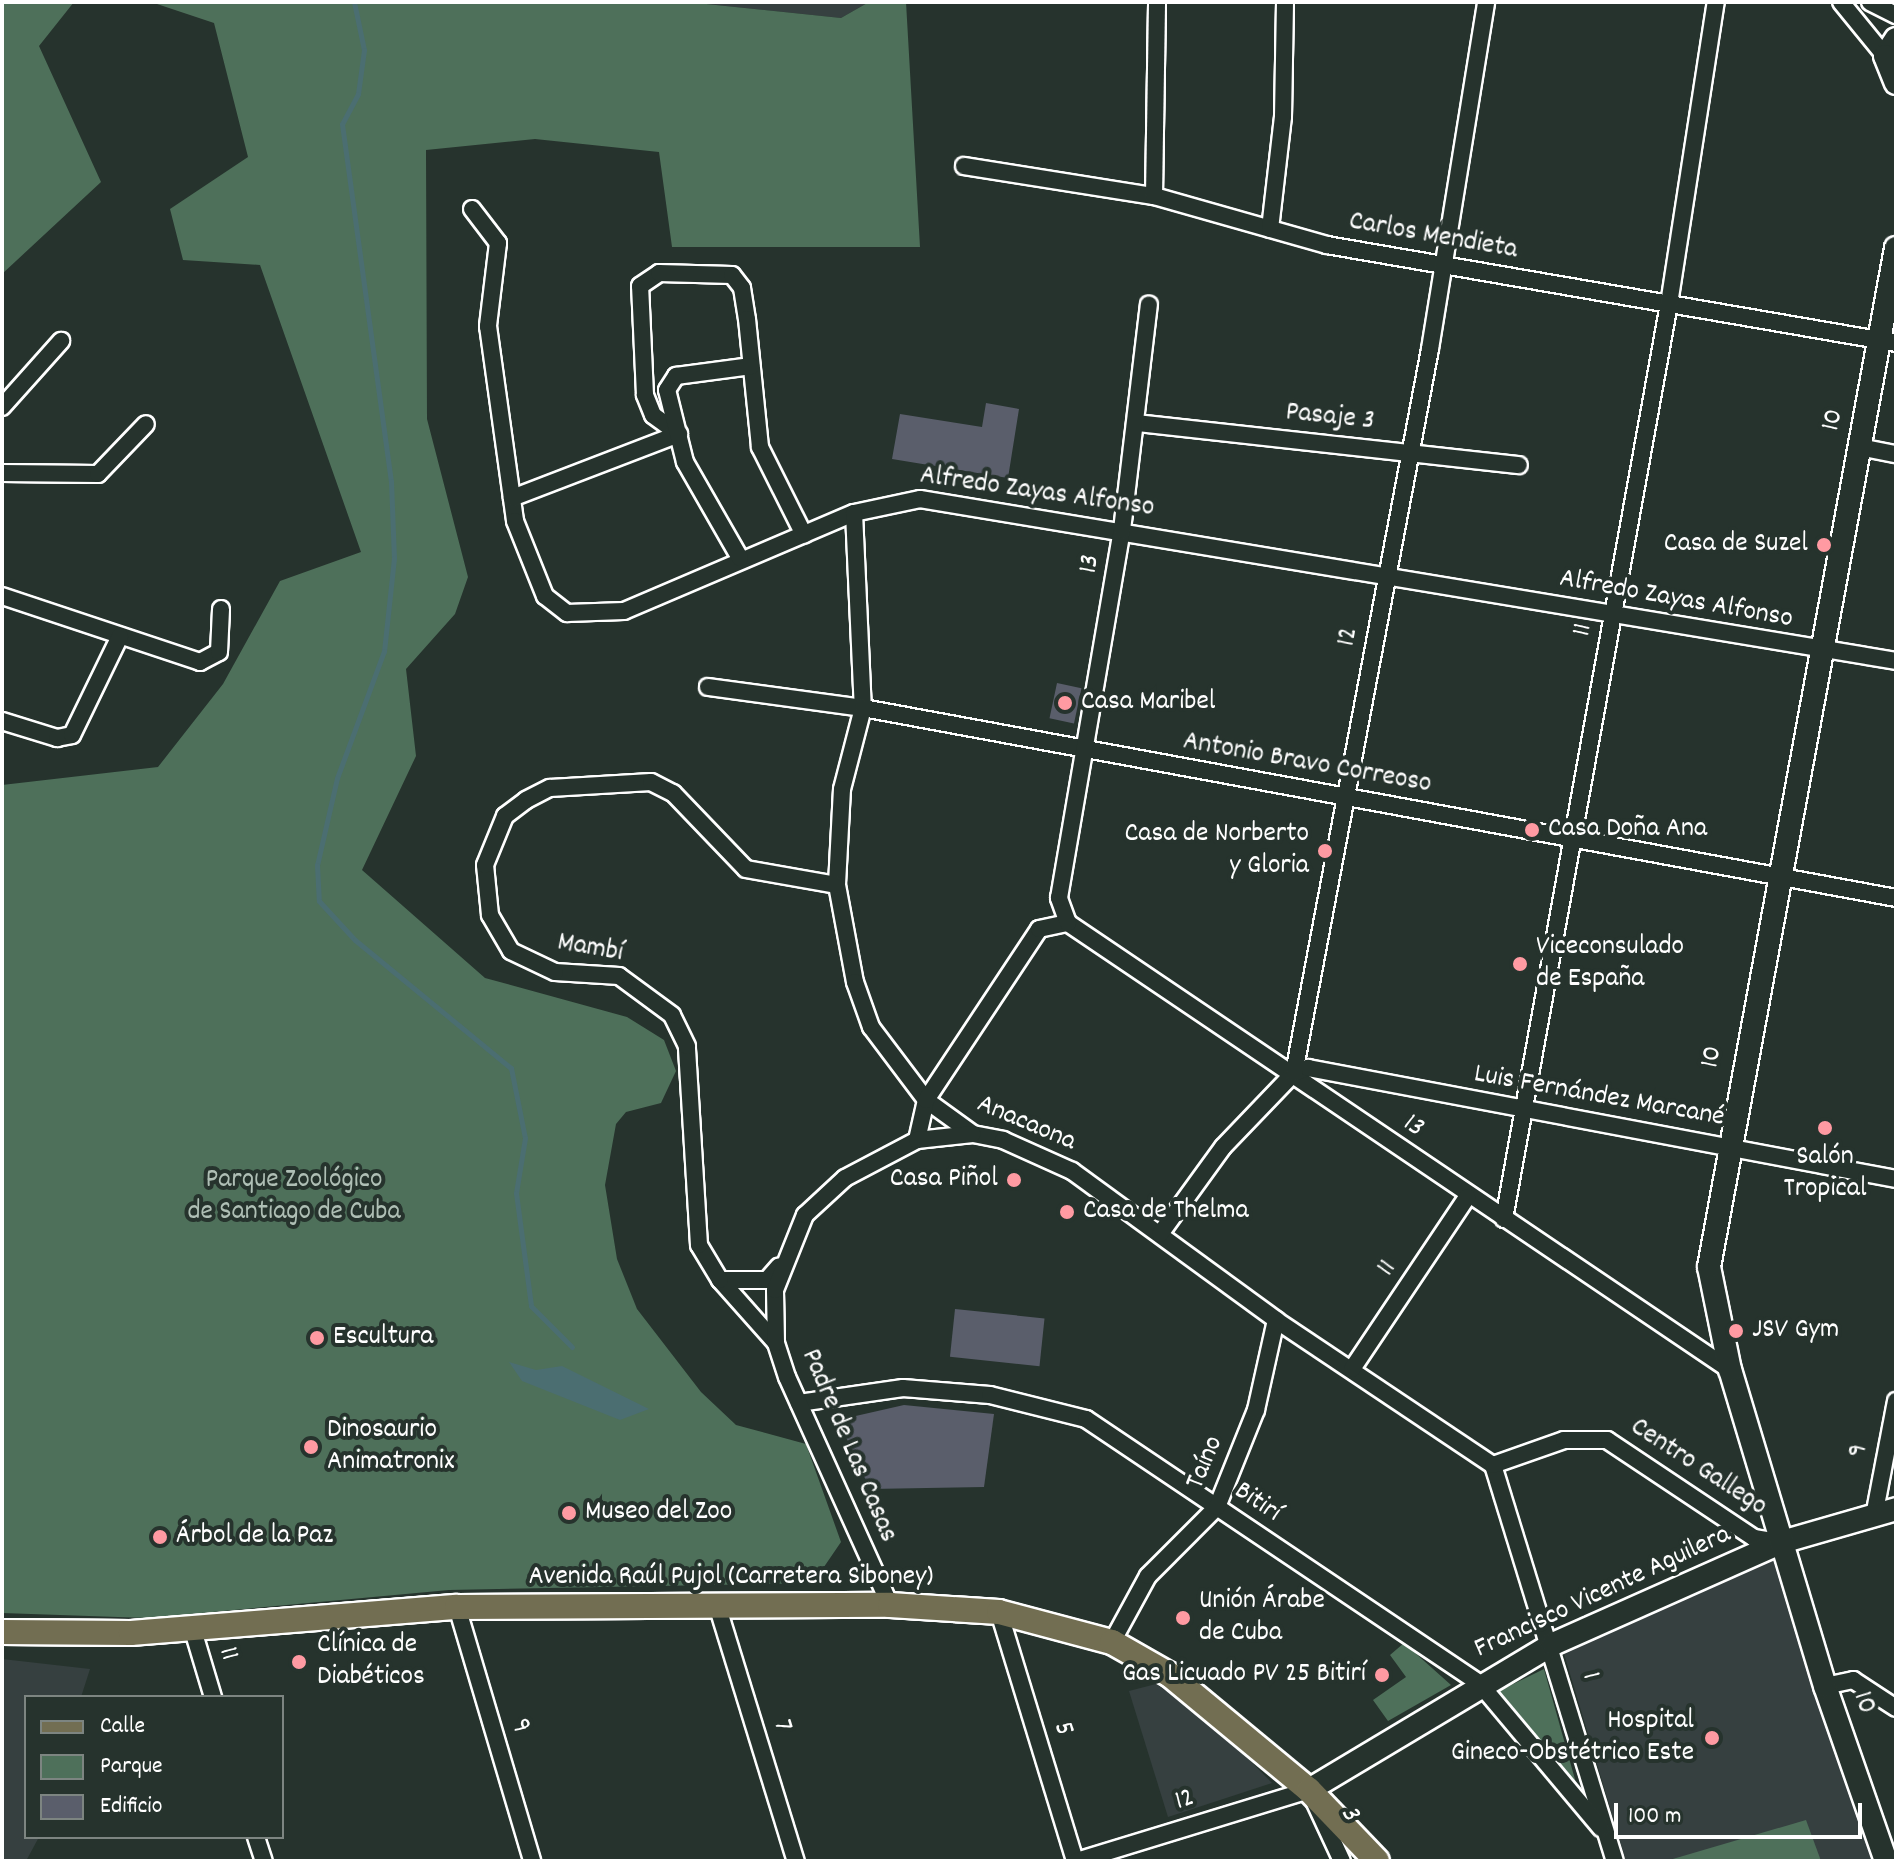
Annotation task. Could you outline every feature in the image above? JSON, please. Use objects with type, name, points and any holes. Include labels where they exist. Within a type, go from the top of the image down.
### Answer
[{"type":"main road","points":[[1891,48],[1896,83]]},
{"type":"main road","name":"10","points":[[1886,1861],[1825,1686],[1730,1370],[1709,1267],[1727,1147],[1859,447],[1887,341],[1896,248]]},
{"type":"main road","name":"Francisco Vicente Aguilera","points":[[1309,1790],[1480,1684],[1553,1644],[1782,1542],[1886,1510]]},
{"type":"main road","name":"Avenida Raúl Pujol (Carretera Siboney)","points":[[2,1632],[192,1627],[457,1607],[890,1605],[999,1612],[1112,1642],[1216,1709],[1309,1790],[1377,1861]]},
{"type":"street","points":[[1154,196],[1157,2]]},
{"type":"street","points":[[1270,229],[1283,117],[1285,2]]},
{"type":"street","name":"12","points":[[1294,1073],[1411,453],[1486,2]]},
{"type":"street","name":"11","points":[[1504,1219],[1669,304],[1716,2]]},
{"type":"street","points":[[1841,2],[1891,48]]},
{"type":"street","points":[[1870,2],[1896,15]]},
{"type":"street","name":"Carlos Mendieta","points":[[964,166],[1154,196],[1270,229],[1444,265],[1887,341]]},
{"type":"street","name":"Alfredo Zayas Alfonso","points":[[472,209],[498,243],[488,326],[512,498],[532,571],[545,596],[567,613],[624,611],[740,558],[854,513],[920,499],[1386,574],[1822,652],[1896,661]]},
{"type":"street","points":[[679,434],[653,415],[645,395],[638,325],[644,279],[705,271],[732,275],[742,288],[760,447],[804,535]]},
{"type":"street","name":"13","points":[[1149,305],[1122,530],[1088,750],[1059,898],[1068,923],[1294,1073],[1467,1197],[1730,1370]]},
{"type":"street","points":[[2,407],[61,341]]},
{"type":"street","points":[[740,558],[704,502],[679,434],[667,390],[676,376],[751,366]]},
{"type":"street","name":"Pasaje 3","points":[[1137,423],[1519,465]]},
{"type":"street","points":[[2,473],[98,474],[146,424]]},
{"type":"street","points":[[512,498],[679,434]]},
{"type":"street","points":[[1859,447],[1896,454]]},
{"type":"street","name":"Anacaona","points":[[854,513],[863,708],[842,789],[837,885],[855,982],[871,1027],[926,1100],[973,1134],[1003,1140],[1072,1171],[1276,1320],[1493,1465]]},
{"type":"street","points":[[2,596],[200,662],[211,660],[219,652],[221,609]]},
{"type":"street","points":[[2,721],[57,738],[72,735],[120,636]]},
{"type":"street","name":"Antonio Bravo Correoso","points":[[708,687],[863,708],[1896,898]]},
{"type":"street","name":"Mambí","points":[[776,1343],[720,1280],[699,1245],[687,1046],[672,1015],[619,976],[555,972],[511,951],[490,915],[485,865],[505,816],[526,800],[550,788],[651,782],[673,793],[746,869],[837,885]]},
{"type":"street","points":[[917,1140],[926,1100],[1039,929],[1068,923]]},
{"type":"street","name":"Luis Fernández Marcané","points":[[1294,1073],[1308,1068],[1896,1179]]},
{"type":"street","points":[[1160,1234],[1223,1147],[1294,1073]]},
{"type":"street","name":"Padre de Las Casas","points":[[890,1605],[799,1403],[776,1343],[780,1265],[805,1215],[824,1195],[867,1162],[917,1140],[973,1134]]},
{"type":"street","name":"11","points":[[1352,1369],[1467,1197]]},
{"type":"street","points":[[720,1280],[767,1280],[780,1265]]},
{"type":"street","name":"Taíno","points":[[1112,1642],[1148,1576],[1217,1507],[1256,1410],[1276,1320]]},
{"type":"street","name":"Bitirí","points":[[799,1403],[903,1388],[990,1395],[1086,1419],[1480,1684],[1605,1832]]},
{"type":"street","name":"9","points":[[1886,1510],[1896,1401]]},
{"type":"street","name":"Centro Gallego","points":[[1493,1465],[1564,1440],[1607,1440],[1754,1538],[1782,1542]]},
{"type":"street","points":[[1493,1465],[1553,1644]]},
{"type":"street","name":"7","points":[[717,1605],[796,1861]]},
{"type":"street","name":"9","points":[[457,1607],[532,1861]]},
{"type":"street","name":"5","points":[[999,1612],[1076,1861]]},
{"type":"street","name":"11","points":[[192,1627],[212,1695]]},
{"type":"street","name":"1","points":[[1553,1644],[1615,1861]]},
{"type":"street","points":[[1825,1686],[1853,1680],[1896,1708]]},
{"type":"street","name":"12","points":[[1076,1861],[1309,1790]]},
{"type":"street","name":"3","points":[[1309,1790],[1342,1861]]},
{"type":"street","points":[[257,1839],[264,1861]]},
{"type":"shaded area","points":[[687,2],[869,2],[841,18]]},
{"type":"shaded area","name":"Hospital Gineco-Obstétrico Este","points":[[1773,1536],[1875,1861],[1626,1861],[1562,1647]]},
{"type":"shaded area","points":[[2,1659],[90,1669],[82,1695],[24,1695],[24,1839],[38,1839],[26,1861],[2,1861]]},
{"type":"shaded area","points":[[1156,1684],[1209,1719],[1272,1783],[1168,1817],[1129,1691]]},
{"type":"green space","points":[[2,2],[74,2],[39,46],[101,182],[2,274]]},
{"type":"green space","name":"Parque Zoológico de Santiago de Cuba","points":[[151,2],[687,2],[841,18],[869,2],[906,2],[920,247],[672,247],[659,152],[535,139],[426,150],[427,419],[468,577],[455,614],[406,669],[416,756],[362,870],[485,978],[627,1017],[664,1040],[676,1071],[661,1103],[626,1112],[616,1124],[605,1185],[617,1259],[637,1309],[701,1392],[736,1425],[806,1444],[841,1542],[813,1583],[449,1590],[147,1618],[2,1613],[2,785],[158,767],[223,684],[280,581],[361,552],[260,265],[183,260],[170,209],[248,157],[214,23]]},
{"type":"green space","points":[[1404,1643],[1451,1685],[1388,1721],[1373,1700],[1406,1677],[1390,1655]]},
{"type":"green space","points":[[1544,1669],[1576,1783],[1499,1691]]},
{"type":"green space","points":[[1806,1820],[1821,1861],[1666,1861]]},
{"type":"water","points":[[509,1362],[536,1370],[562,1366],[649,1409],[620,1420],[522,1381]]},
{"type":"building","points":[[986,403],[1019,409],[1008,478],[892,459],[900,414],[982,427]]},
{"type":"building","name":"Casa Maribel","points":[[1057,683],[1081,688],[1074,723],[1050,718]]},
{"type":"building","points":[[955,1309],[1045,1318],[1039,1366],[950,1357]]},
{"type":"building","points":[[904,1405],[994,1414],[984,1487],[870,1489],[838,1420]]},
{"type":"waterway","points":[[354,2],[364,50],[358,94],[342,124],[391,481],[394,558],[384,651],[337,778],[317,865],[319,901],[355,940],[511,1068],[525,1138],[516,1193],[531,1306],[572,1347]]},
{"type":"place","name":"Casa de Suzel","points":[[1824,545]]},
{"type":"place","name":"Casa Maribel","points":[[1065,703]]},
{"type":"place","name":"Casa Doña Ana","points":[[1532,830]]},
{"type":"place","name":"Casa de Norberto y Gloria","points":[[1325,851]]},
{"type":"place","name":"Viceconsulado de España","points":[[1520,964]]},
{"type":"place","name":"Salón Tropical","points":[[1825,1128]]},
{"type":"place","name":"Casa Piñol","points":[[1014,1180]]},
{"type":"place","name":"Casa de Thelma","points":[[1067,1212]]},
{"type":"place","name":"JSV Gym","points":[[1736,1331]]},
{"type":"place","name":"Escultura","points":[[317,1338]]},
{"type":"place","name":"Dinosaurio Animatronix","points":[[311,1447]]},
{"type":"place","name":"Museo del Zoo","points":[[569,1513]]},
{"type":"place","name":"Árbol de la Paz","points":[[160,1537]]},
{"type":"place","name":"Unión Árabe de Cuba","points":[[1183,1618]]},
{"type":"place","name":"Clínica de Diabéticos","points":[[299,1662]]},
{"type":"place","name":"Gas Licuado PV 25 Bitirí","points":[[1382,1675]]},
{"type":"place","name":"Hospital Gineco-Obstétrico Este","points":[[1712,1738]]}]
